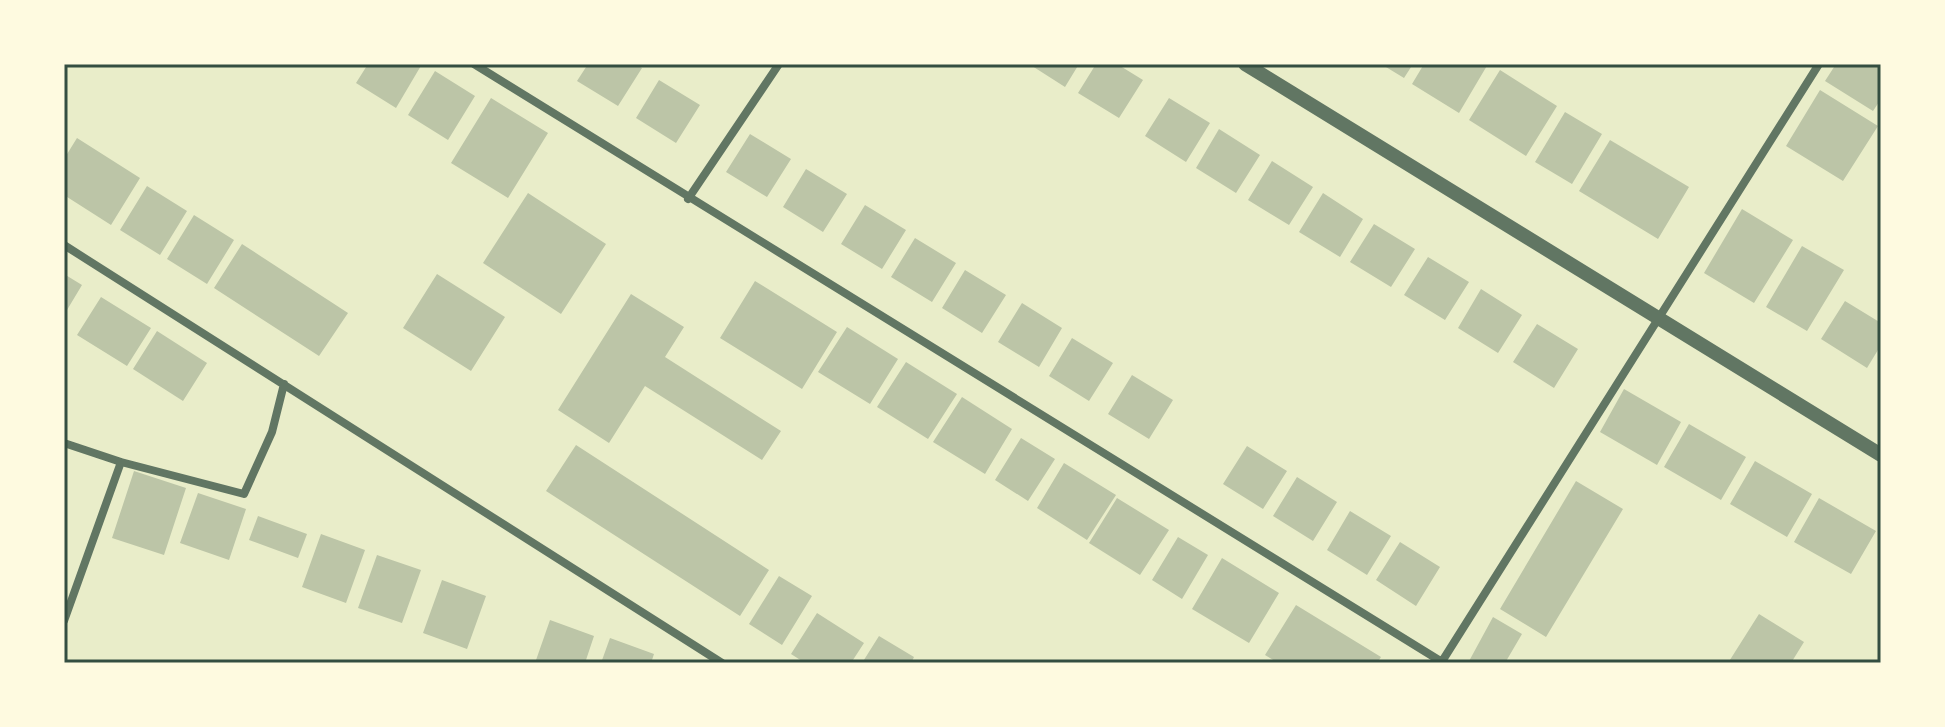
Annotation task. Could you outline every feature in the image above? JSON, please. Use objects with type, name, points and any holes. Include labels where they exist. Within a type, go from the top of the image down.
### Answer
[{"type":"street","points":[[474,64],[1442,662],[1819,64]]},
{"type":"street","points":[[688,199],[779,64]]},
{"type":"street","points":[[1245,64],[1881,455]]},
{"type":"street","points":[[64,245],[722,663]]},
{"type":"street","points":[[64,443],[121,462],[244,494],[272,432],[284,384]]},
{"type":"street","points":[[64,621],[121,462]]},
{"type":"building","points":[[368,64],[422,64],[396,108],[356,83]]},
{"type":"building","points":[[588,64],[636,64],[642,68],[618,106],[577,81]]},
{"type":"building","points":[[1029,64],[1079,64],[1065,87]]},
{"type":"building","points":[[1096,64],[1117,64],[1143,80],[1119,118],[1078,93]]},
{"type":"building","points":[[1381,64],[1413,64],[1404,78]]},
{"type":"building","points":[[1424,64],[1488,64],[1459,113],[1412,84]]},
{"type":"building","points":[[1836,64],[1881,64],[1881,99],[1873,111],[1825,81]]},
{"type":"building","points":[[1500,70],[1557,106],[1526,156],[1469,120]]},
{"type":"building","points":[[435,71],[475,96],[448,140],[408,115]]},
{"type":"building","points":[[659,80],[700,105],[676,143],[636,118]]},
{"type":"building","points":[[1820,90],[1878,126],[1843,181],[1786,146]]},
{"type":"building","points":[[491,98],[548,133],[508,198],[451,163]]},
{"type":"building","points":[[1169,98],[1210,123],[1186,162],[1145,136]]},
{"type":"building","points":[[1565,112],[1602,134],[1572,184],[1535,162]]},
{"type":"building","points":[[1219,129],[1260,155],[1236,193],[1196,168]]},
{"type":"building","points":[[750,134],[791,159],[767,197],[726,172]]},
{"type":"building","points":[[77,138],[140,178],[111,225],[64,195],[64,159]]},
{"type":"building","points":[[1610,140],[1689,187],[1658,239],[1579,191]]},
{"type":"building","points":[[1272,161],[1313,187],[1289,225],[1248,200]]},
{"type":"building","points":[[806,169],[847,194],[823,232],[783,207]]},
{"type":"building","points":[[147,186],[187,211],[160,255],[120,230]]},
{"type":"building","points":[[528,193],[606,244],[561,314],[483,263]]},
{"type":"building","points":[[1323,193],[1363,219],[1340,257],[1299,232]]},
{"type":"building","points":[[865,205],[906,230],[882,269],[841,244]]},
{"type":"building","points":[[1742,209],[1793,240],[1754,303],[1704,273]]},
{"type":"building","points":[[194,215],[234,240],[207,284],[167,259]]},
{"type":"building","points":[[1374,224],[1415,249],[1391,287],[1350,262]]},
{"type":"building","points":[[915,238],[956,263],[932,302],[891,277]]},
{"type":"building","points":[[242,244],[348,313],[319,356],[214,288]]},
{"type":"building","points":[[1802,246],[1844,270],[1807,331],[1766,307]]},
{"type":"building","points":[[1428,257],[1469,282],[1445,320],[1404,295]]},
{"type":"building","points":[[965,270],[1006,295],[982,333],[942,308]]},
{"type":"building","points":[[64,274],[82,285],[64,315]]},
{"type":"building","points":[[437,274],[505,317],[471,371],[403,328]]},
{"type":"building","points":[[755,281],[837,332],[802,389],[720,338]]},
{"type":"building","points":[[1481,289],[1522,315],[1498,353],[1458,328]]},
{"type":"building","points":[[631,294],[684,327],[665,357],[781,431],[762,460],[645,386],[609,443],[558,410]]},
{"type":"building","points":[[101,297],[151,328],[127,366],[77,335]]},
{"type":"building","points":[[1845,301],[1881,323],[1881,345],[1867,368],[1821,339]]},
{"type":"building","points":[[1022,303],[1062,328],[1039,367],[998,342]]},
{"type":"building","points":[[1537,324],[1578,349],[1554,388],[1513,362]]},
{"type":"building","points":[[847,327],[898,359],[870,404],[818,372]]},
{"type":"building","points":[[157,331],[207,363],[183,401],[133,369]]},
{"type":"building","points":[[1072,338],[1113,363],[1089,401],[1049,376]]},
{"type":"building","points":[[906,362],[957,394],[928,439],[877,407]]},
{"type":"building","points":[[1132,375],[1173,400],[1149,439],[1108,414]]},
{"type":"building","points":[[1624,389],[1681,422],[1657,465],[1600,432]]},
{"type":"building","points":[[962,397],[1012,429],[985,474],[933,442]]},
{"type":"building","points":[[1689,424],[1746,457],[1721,500],[1664,467]]},
{"type":"building","points":[[1021,438],[1055,459],[1028,501],[995,480]]},
{"type":"building","points":[[576,445],[769,570],[740,616],[546,491]]},
{"type":"building","points":[[1247,446],[1287,471],[1263,509],[1223,484]]},
{"type":"building","points":[[1755,461],[1812,494],[1787,537],[1730,504]]},
{"type":"building","points":[[1064,463],[1116,495],[1087,540],[1037,508]]},
{"type":"building","points":[[134,471],[186,488],[164,555],[112,538]]},
{"type":"building","points":[[1297,477],[1337,502],[1313,541],[1273,516]]},
{"type":"building","points":[[1576,481],[1623,509],[1546,637],[1500,609]]},
{"type":"building","points":[[198,493],[246,509],[229,560],[180,543]]},
{"type":"building","points":[[1117,498],[1169,530],[1140,575],[1089,543]]},
{"type":"building","points":[[1819,498],[1876,531],[1851,574],[1794,542]]},
{"type":"building","points":[[1350,511],[1391,536],[1367,575],[1327,550]]},
{"type":"building","points":[[258,516],[307,534],[298,558],[249,540]]},
{"type":"building","points":[[321,534],[365,550],[346,603],[302,587]]},
{"type":"building","points":[[1178,537],[1208,555],[1182,599],[1152,580]]},
{"type":"building","points":[[1400,542],[1440,567],[1416,606],[1376,580]]},
{"type":"building","points":[[377,555],[421,570],[402,623],[358,608]]},
{"type":"building","points":[[1222,558],[1279,593],[1249,643],[1192,609]]},
{"type":"building","points":[[779,576],[812,596],[782,645],[749,624]]},
{"type":"building","points":[[442,580],[486,596],[467,649],[423,633]]},
{"type":"building","points":[[1296,605],[1381,657],[1377,663],[1278,663],[1265,655]]},
{"type":"building","points":[[817,613],[864,643],[851,663],[805,663],[791,654]]},
{"type":"building","points":[[1759,614],[1804,642],[1791,663],[1728,663]]},
{"type":"building","points":[[1493,617],[1522,634],[1505,663],[1468,663]]},
{"type":"building","points":[[550,620],[594,636],[585,663],[535,663]]},
{"type":"building","points":[[879,636],[914,657],[911,663],[862,663]]},
{"type":"building","points":[[610,638],[654,654],[651,663],[601,663]]}]
